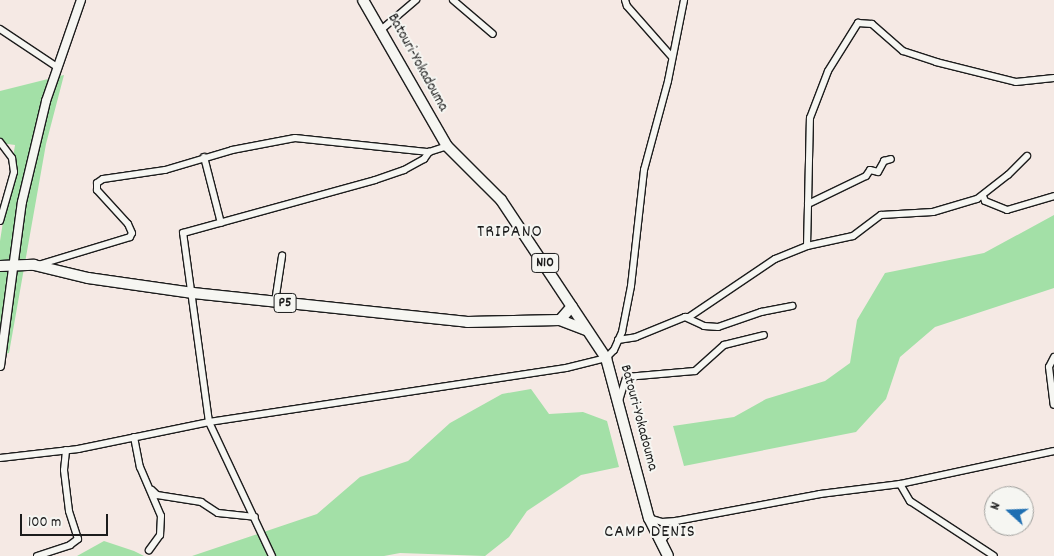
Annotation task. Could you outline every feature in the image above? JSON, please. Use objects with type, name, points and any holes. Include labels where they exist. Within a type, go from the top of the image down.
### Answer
[{"type":"main road","name":"Batouri-Yokadouma","points":[[363,0],[382,29],[447,146],[501,200],[606,358],[649,518],[668,556]]},
{"type":"main road","name":"P5","points":[[0,266],[12,264],[34,265],[88,278],[193,292],[490,324],[560,320],[586,330]]},
{"type":"main road","points":[[560,320],[572,306]]},
{"type":"street","points":[[0,366],[12,264],[33,154],[57,66],[81,0]]},
{"type":"street","points":[[382,29],[416,0]]},
{"type":"street","points":[[453,0],[493,34]]},
{"type":"street","points":[[625,0],[627,6],[672,57]]},
{"type":"street","points":[[0,458],[66,450],[209,422],[566,368],[606,358],[618,340],[631,286],[644,170],[684,0]]},
{"type":"street","points":[[807,246],[810,118],[828,71],[858,23],[872,24],[904,51],[936,62],[1016,82],[1054,78]]},
{"type":"street","points":[[0,29],[57,66]]},
{"type":"street","points":[[34,265],[130,238],[132,233],[128,224],[97,190],[99,180],[165,170],[204,157],[295,138],[429,152]]},
{"type":"street","points":[[0,142],[12,158],[14,172],[0,222]]},
{"type":"street","points":[[272,556],[255,517],[228,468],[209,422],[195,330],[193,292],[183,233],[375,180],[404,170],[429,152],[447,146]]},
{"type":"street","points":[[618,340],[636,337],[693,314],[775,259],[807,246],[853,236],[881,215],[933,212],[983,196],[1027,156]]},
{"type":"street","points":[[204,157],[220,223]]},
{"type":"street","points":[[808,204],[866,176],[870,170],[878,172],[884,161],[891,159]]},
{"type":"street","points":[[983,196],[985,201],[1007,210],[1054,196]]},
{"type":"street","points":[[275,302],[282,256]]},
{"type":"street","points":[[685,317],[704,326],[718,327],[761,312],[792,306]]},
{"type":"street","points":[[617,404],[622,400],[626,377],[695,371],[724,345],[764,335]]},
{"type":"street","points":[[1054,356],[1049,367],[1054,406]]},
{"type":"street","points":[[134,437],[147,484],[162,527],[149,550]]},
{"type":"street","points":[[37,556],[70,545],[78,539],[69,510],[64,470],[66,450]]},
{"type":"street","points":[[649,518],[662,522],[676,521],[803,496],[900,484],[1054,451]]},
{"type":"street","points":[[147,484],[157,495],[200,502],[218,513],[255,517]]},
{"type":"street","points":[[900,484],[910,501],[994,556]]},
{"type":"street","points":[[661,542],[676,521]]},
{"type":"green space","points":[[64,75],[46,144],[9,353],[0,355],[0,241],[15,145],[0,143],[0,91]]},
{"type":"green space","points":[[1054,215],[1054,288],[935,327],[900,357],[886,399],[856,432],[684,466],[673,426],[734,417],[766,399],[825,381],[850,363],[857,320],[885,273],[984,253]]},
{"type":"green space","points":[[531,389],[549,414],[583,412],[607,421],[619,467],[581,475],[527,511],[509,537],[485,556],[400,553],[384,556],[192,556],[317,514],[360,477],[408,461],[450,423],[502,394]]},
{"type":"green space","points":[[104,541],[134,551],[144,556],[77,556]]},
{"type":"district","name":"TRIPANO","points":[[510,233]]},
{"type":"district","name":"CAMP DENIS","points":[[650,533]]}]
